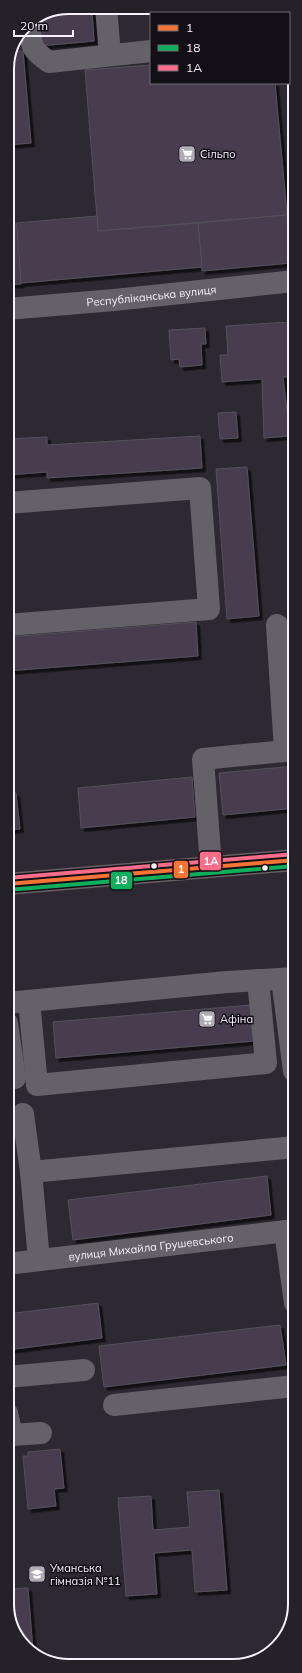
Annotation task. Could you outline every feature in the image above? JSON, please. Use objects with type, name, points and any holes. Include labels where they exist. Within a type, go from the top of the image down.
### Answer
[{"type":"main road","points":[[14,883],[288,860]]},
{"type":"street","points":[[107,14],[110,54]]},
{"type":"street","points":[[25,43],[49,62],[110,54],[150,51]]},
{"type":"street","name":"Республіканська вулиця","points":[[14,308],[114,300],[288,282]]},
{"type":"street","points":[[14,502],[200,488],[209,609],[14,624]]},
{"type":"street","points":[[278,624],[288,729]]},
{"type":"street","points":[[211,866],[204,759],[288,750]]},
{"type":"street","points":[[14,1002],[258,980],[288,979]]},
{"type":"street","points":[[29,1001],[37,1085],[45,1085],[266,1063],[258,980]]},
{"type":"street","points":[[14,1071],[15,1078]]},
{"type":"street","points":[[23,1114],[31,1172],[39,1260]]},
{"type":"street","points":[[31,1172],[288,1147]]},
{"type":"street","name":"вулиця Михайла Грушевського","points":[[14,1263],[288,1230]]},
{"type":"street","points":[[14,1376],[84,1370]]},
{"type":"street","points":[[114,1405],[288,1387]]},
{"type":"street","points":[[14,1436],[40,1432]]},
{"type":"building","points":[[92,14],[94,41],[39,46],[38,23],[58,15]]},
{"type":"building","points":[[23,51],[31,143],[14,144],[14,65],[17,52]]},
{"type":"building","name":"Сільпо","points":[[150,65],[150,84],[275,84],[287,215],[98,231],[85,70]]},
{"type":"building","points":[[287,215],[288,263],[202,271],[198,223]]},
{"type":"building","points":[[97,216],[98,231],[198,223],[202,267],[21,283],[16,223]]},
{"type":"building","points":[[14,226],[17,226],[21,284],[14,284]]},
{"type":"building","points":[[288,322],[288,377],[283,377],[288,419],[288,436],[264,438],[262,379],[222,382],[220,355],[228,355],[226,326]]},
{"type":"building","points":[[205,328],[206,344],[201,344],[202,365],[180,367],[179,359],[171,360],[169,330]]},
{"type":"building","points":[[236,412],[238,438],[220,439],[218,413]]},
{"type":"building","points":[[200,436],[202,468],[47,478],[47,472],[14,474],[14,439],[47,437],[47,445]]},
{"type":"building","points":[[247,467],[259,616],[227,619],[216,469]]},
{"type":"building","points":[[196,622],[198,656],[14,670],[14,636]]},
{"type":"building","points":[[288,767],[288,809],[223,815],[219,773]]},
{"type":"building","points":[[192,777],[195,817],[81,828],[78,788]]},
{"type":"building","points":[[14,793],[16,793],[20,829],[14,829]]},
{"type":"building","points":[[251,1005],[254,1041],[56,1058],[53,1022]]},
{"type":"building","points":[[267,1176],[271,1215],[73,1240],[68,1200]]},
{"type":"building","points":[[98,1303],[102,1338],[14,1349],[14,1313]]},
{"type":"building","points":[[280,1325],[286,1365],[104,1387],[99,1346]]},
{"type":"building","points":[[60,1449],[64,1488],[54,1489],[56,1506],[28,1509],[23,1456],[28,1456],[28,1452]]},
{"type":"building","points":[[219,1490],[227,1590],[195,1592],[192,1550],[154,1553],[157,1594],[126,1596],[118,1498],[151,1496],[153,1530],[190,1527],[187,1492]]},
{"type":"building","points":[[28,1588],[33,1646],[25,1638],[16,1618],[14,1611],[14,1589]]},
{"type":"transit line","name":"1А","points":[[14,877],[288,855]]},
{"type":"transit line","name":"1","points":[[14,883],[288,861]]},
{"type":"transit line","name":"18","points":[[14,889],[288,867]]},
{"type":"place","name":"Сільпо","points":[[187,154]]},
{"type":"place","name":"Афіна","points":[[207,1019]]},
{"type":"place","name":"Уманська гімназія №11","points":[[37,1574]]}]
